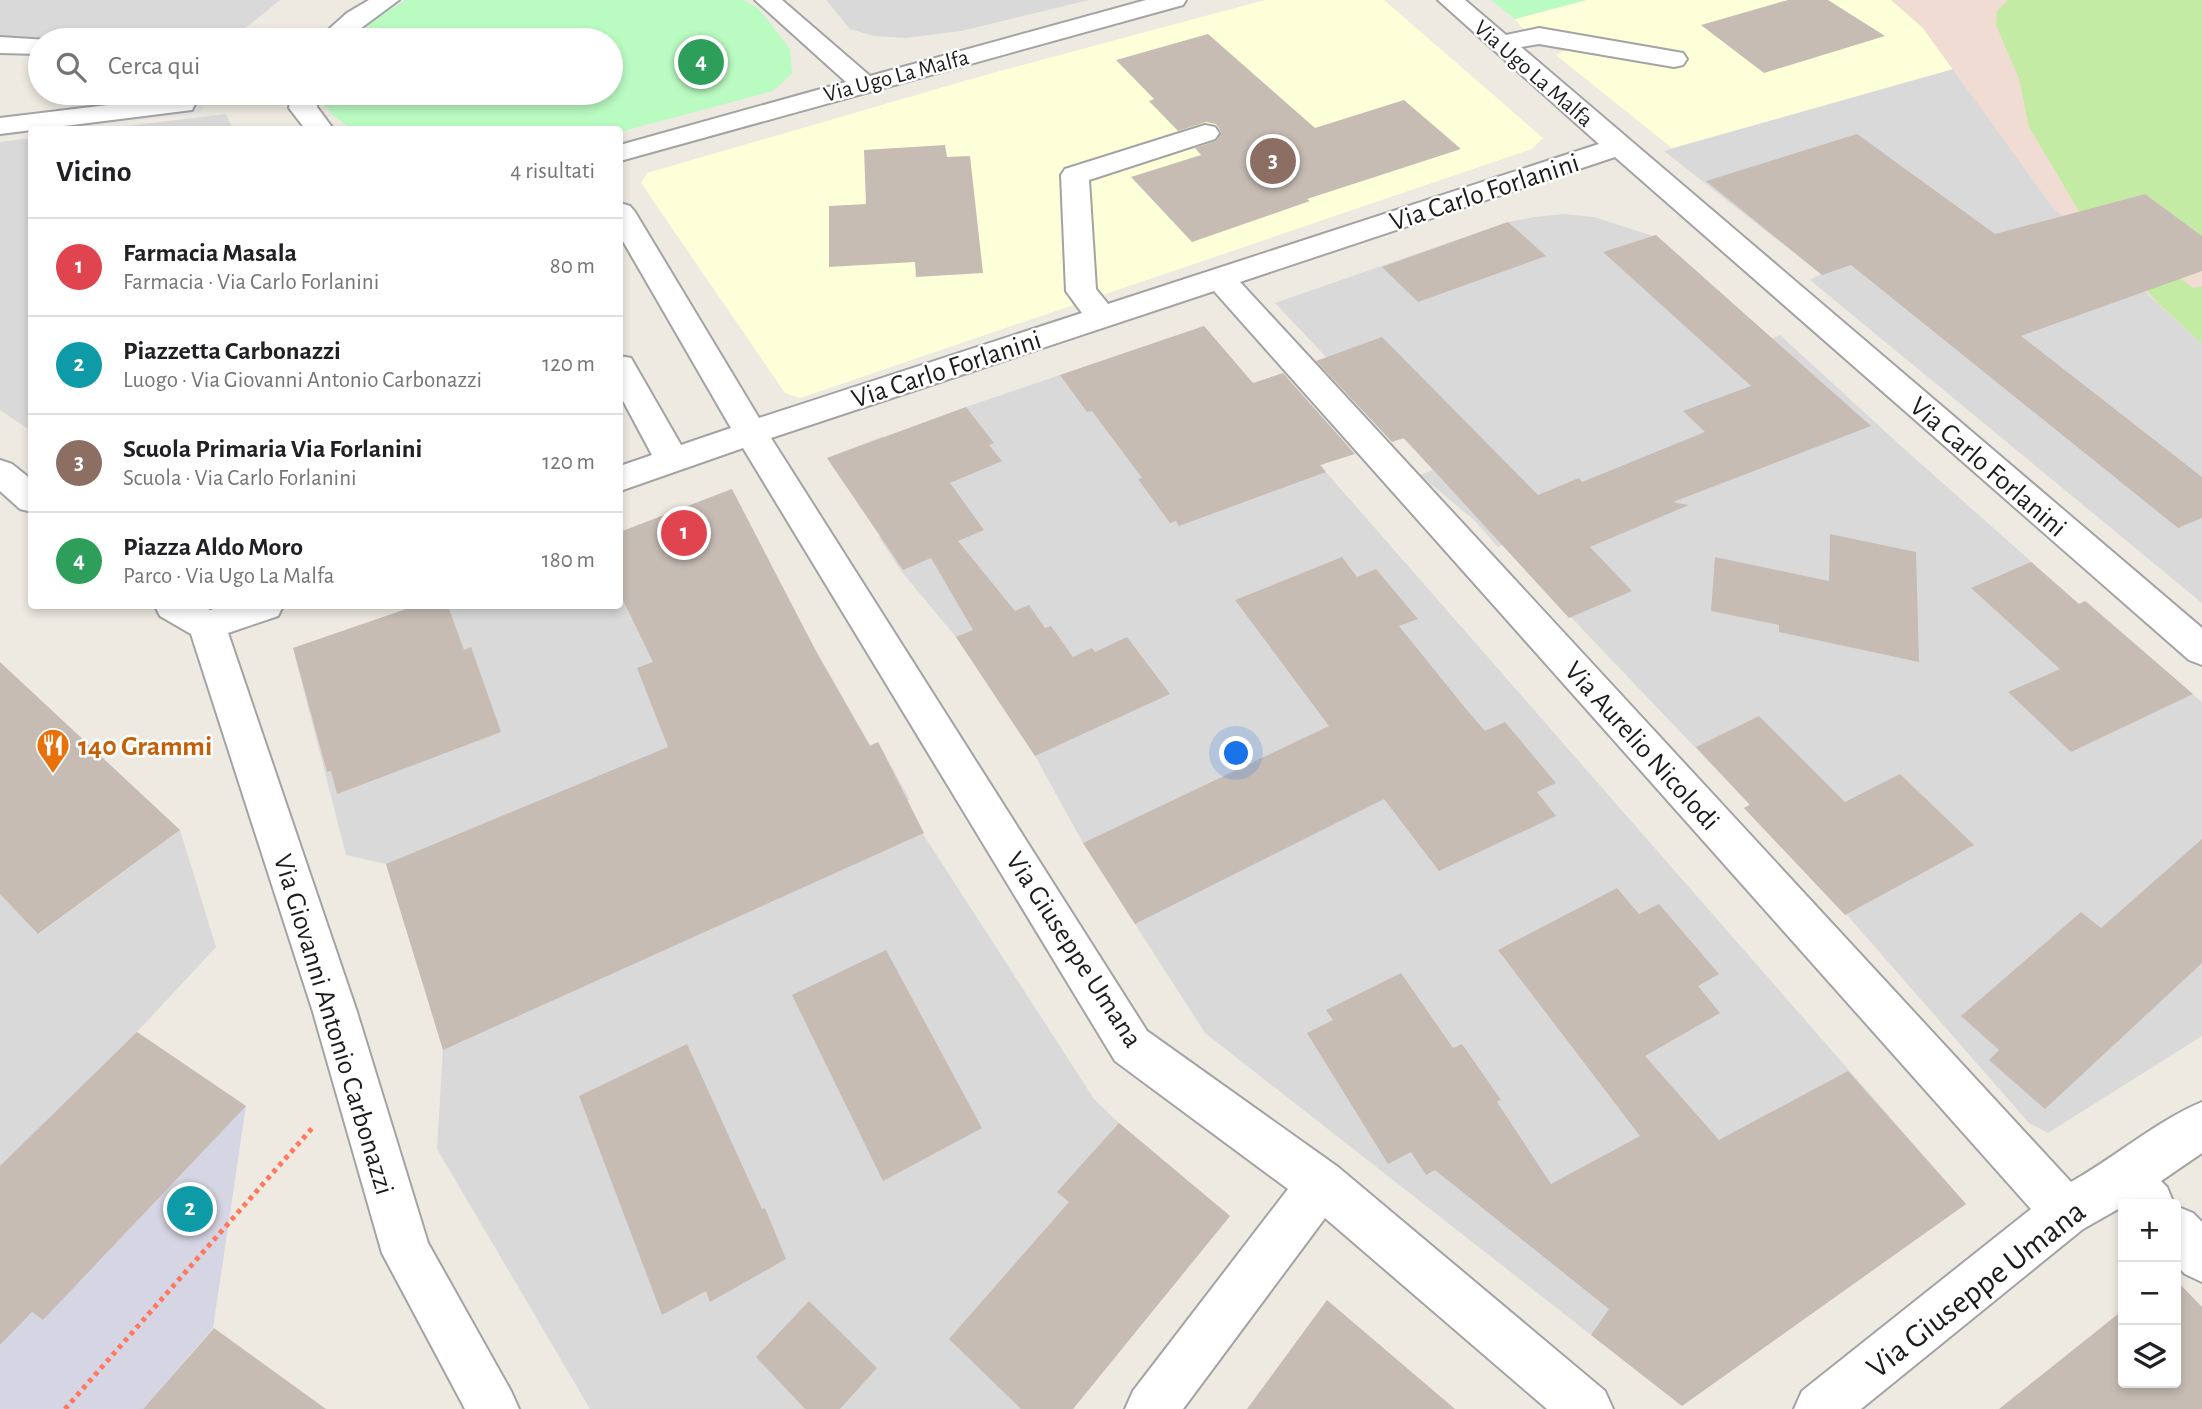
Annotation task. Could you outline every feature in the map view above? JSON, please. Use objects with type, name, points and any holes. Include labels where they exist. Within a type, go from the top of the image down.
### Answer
[{"type":"street","points":[[344,28],[387,0]]},
{"type":"street","points":[[767,0],[863,84]]},
{"type":"street","name":"Via Ugo La Malfa","points":[[623,152],[1174,0]]},
{"type":"street","name":"Via Ugo La Malfa","points":[[1450,0],[1618,147]]},
{"type":"street","points":[[1500,44],[1539,36],[1674,59]]},
{"type":"street","points":[[0,45],[28,46]]},
{"type":"street","points":[[0,127],[174,105]]},
{"type":"street","points":[[303,105],[318,126]]},
{"type":"street","points":[[1102,317],[1081,291],[1075,175],[1205,133]]},
{"type":"street","name":"Via Carlo Forlanini","points":[[623,478],[751,433],[1618,147],[2202,650]]},
{"type":"street","points":[[623,217],[751,433]]},
{"type":"street","name":"Via Aurelio Nicolodi","points":[[1219,278],[2066,1212]]},
{"type":"street","points":[[623,371],[672,460]]},
{"type":"street","name":"Via Giuseppe Umana","points":[[751,433],[1131,1046],[1321,1184],[1587,1409]]},
{"type":"street","points":[[0,472],[28,496]]},
{"type":"street","points":[[190,616],[242,609]]},
{"type":"street","name":"Via Giovanni Antonio Carbonazzi","points":[[190,616],[355,1080],[407,1253],[492,1409]]},
{"type":"street","name":"Via Giuseppe Umana","points":[[1820,1409],[2066,1212],[2137,1191],[2202,1125]]},
{"type":"street","points":[[1151,1409],[1321,1184]]},
{"type":"street","points":[[2181,1235],[2202,1257]]},
{"type":"path","points":[[65,1409],[355,1080]]},
{"type":"shaded area","points":[[0,0],[280,0],[246,28],[28,28],[28,52],[0,51]]},
{"type":"shaded area","points":[[826,0],[1089,0],[961,31],[906,38],[874,36],[850,29]]},
{"type":"shaded area","points":[[1265,0],[1384,0],[1543,138],[1532,149],[800,398],[785,393],[641,183],[647,173],[978,77]]},
{"type":"shaded area","points":[[1586,0],[1891,0],[1922,27],[1953,69],[1672,148],[1556,55],[1570,48],[1573,36],[1522,28],[1515,19]]},
{"type":"shaded area","points":[[1891,0],[2202,0],[2202,344],[2052,206],[1922,27]]},
{"type":"shaded area","points":[[1953,69],[2052,206],[2202,344],[2202,603],[1810,280],[1821,274],[1664,151]]},
{"type":"shaded area","points":[[72,105],[204,105],[202,113],[91,126],[28,126],[28,133],[0,137],[0,121],[57,115]]},
{"type":"shaded area","points":[[226,114],[232,126],[126,126]]},
{"type":"shaded area","points":[[28,138],[28,429],[0,410],[0,142]]},
{"type":"shaded area","points":[[1564,214],[1594,217],[1653,236],[1771,339],[1780,335],[2079,604],[2086,601],[2202,702],[2202,1036],[2048,1133],[2029,1123],[1847,915],[1744,808],[1749,804],[1502,545],[1498,547],[1474,520],[1420,475],[1433,470],[1275,303],[1508,222]]},
{"type":"shaded area","points":[[1204,326],[1233,360],[1231,361],[1324,464],[1321,466],[1332,479],[1966,1204],[1686,1403],[1678,1403],[1205,1033],[1083,843],[1035,756],[956,637],[901,571],[879,537],[885,534],[853,485],[847,488],[827,458],[883,436],[886,441],[966,407]]},
{"type":"shaded area","points":[[732,489],[785,596],[870,745],[878,742],[910,800],[907,800],[923,834],[1094,1099],[1230,1216],[1073,1409],[590,1409],[437,1149],[443,1049],[386,864],[346,855],[293,648],[406,609],[623,609],[623,531]]},
{"type":"shaded area","points":[[180,830],[216,947],[137,1032],[246,1106],[43,1320],[32,1312],[0,1345],[0,894],[39,934]]},
{"type":"shaded area","points":[[246,1106],[213,1328],[143,1409],[0,1409],[0,1345],[32,1312],[43,1320]]},
{"type":"green space","points":[[406,0],[744,0],[759,9],[790,49],[792,74],[773,91],[623,131],[623,126],[348,126],[324,105],[623,105],[623,28],[364,28]]},
{"type":"green space","points":[[1491,0],[1586,0],[1515,19]]},
{"type":"green space","points":[[2008,0],[2202,0],[2202,236],[2145,194],[2091,209],[2193,288],[2202,286],[2202,344],[2159,304],[2086,223],[2029,127],[2019,79],[1996,25],[1997,11]]},
{"type":"building","points":[[1788,0],[1828,0],[1885,36],[1764,73],[1701,25]]},
{"type":"building","points":[[1208,34],[1315,128],[1404,100],[1461,149],[1307,199],[1310,201],[1192,242],[1131,177],[1201,155],[1195,148],[1216,141],[1221,132],[1216,124],[1206,122],[1178,131],[1149,101],[1154,99],[1116,60]]},
{"type":"building","points":[[1857,134],[1995,234],[2145,194],[2202,236],[2202,271],[2021,336],[2202,477],[2202,518],[2178,528],[1851,265],[1822,275],[1706,181]]},
{"type":"building","points":[[945,145],[947,157],[970,156],[983,273],[916,277],[915,262],[829,267],[829,206],[866,204],[864,150]]},
{"type":"building","points":[[1508,222],[1546,256],[1418,302],[1382,267]]},
{"type":"building","points":[[1656,235],[1871,426],[1673,502],[1689,505],[1590,547],[1632,591],[1569,618],[1404,438],[1392,442],[1316,361],[1382,337],[1538,495],[1579,478],[1582,482],[1705,432],[1683,411],[1751,386],[1603,252]]},
{"type":"building","points":[[1204,326],[1253,383],[1283,373],[1355,454],[1320,465],[1326,472],[1179,526],[1176,521],[1170,523],[1138,479],[1142,478],[1092,411],[1087,412],[1060,375]]},
{"type":"building","points":[[966,407],[994,443],[989,445],[1002,461],[950,483],[984,530],[958,541],[1015,611],[1029,605],[1045,628],[1051,626],[1073,657],[1092,648],[1095,652],[1127,637],[1170,694],[1035,756],[956,637],[973,630],[931,558],[903,570],[827,458]]},
{"type":"building","points":[[732,489],[818,655],[870,746],[878,742],[924,833],[443,1050],[386,864],[668,747],[637,668],[653,662],[623,600],[623,531]]},
{"type":"building","points":[[1830,534],[1916,552],[1919,662],[1779,632],[1779,625],[1711,611],[1715,557],[1829,581]]},
{"type":"building","points":[[1342,557],[1357,577],[1376,569],[1418,619],[1399,626],[1466,709],[1485,731],[1505,722],[1556,783],[1537,792],[1556,816],[1439,871],[1384,799],[1135,924],[1083,843],[1329,726],[1235,600]]},
{"type":"building","points":[[2031,562],[2079,604],[2085,601],[2193,694],[2071,752],[2008,692],[2060,669],[1971,588]]},
{"type":"building","points":[[406,609],[449,609],[464,650],[471,647],[501,732],[337,794],[331,771],[327,772],[293,648]]},
{"type":"building","points":[[0,662],[180,830],[38,934],[0,894]]},
{"type":"building","points":[[1759,716],[1845,802],[1900,774],[1974,845],[1845,915],[1744,808],[1750,805],[1696,747]]},
{"type":"building","points":[[2202,839],[2202,963],[2045,1109],[1989,1060],[1999,1050],[1961,1016],[2081,912],[2101,928]]},
{"type":"building","points":[[1617,888],[1639,914],[1659,904],[1719,974],[1698,986],[1720,1013],[1645,1056],[1719,1140],[1848,1071],[1966,1204],[1682,1406],[1591,1335],[1609,1309],[1435,1170],[1426,1175],[1411,1152],[1388,1164],[1307,1033],[1333,1020],[1326,1010],[1401,973],[1453,1048],[1462,1044],[1501,1100],[1497,1102],[1551,1184],[1640,1136],[1498,950]]},
{"type":"building","points":[[886,950],[982,1128],[883,1181],[792,995]]},
{"type":"building","points":[[137,1032],[246,1106],[43,1320],[32,1312],[0,1345],[0,1166]]},
{"type":"building","points":[[687,1044],[762,1209],[765,1208],[786,1259],[710,1302],[706,1291],[662,1315],[579,1096]]},
{"type":"building","points":[[1119,1123],[1230,1216],[1073,1409],[1021,1409],[949,1339],[1069,1202],[1057,1192]]},
{"type":"building","points":[[2181,1285],[2202,1307],[2202,1409],[1999,1409],[2118,1314],[2118,1388],[2181,1388]]},
{"type":"building","points":[[1327,1300],[1455,1409],[1247,1409]]},
{"type":"building","points":[[809,1301],[877,1368],[840,1409],[805,1409],[756,1357]]},
{"type":"building","points":[[214,1328],[326,1409],[143,1409]]},
{"type":"place","name":"Piazza Aldo Moro","points":[[701,62]]},
{"type":"place","name":"Scuola Primaria Via Forlanini","points":[[1273,161]]},
{"type":"place","name":"Farmacia Masala","points":[[684,533]]},
{"type":"place","name":"140 Grammi","points":[[53,775]]},
{"type":"place","name":"Piazzetta Carbonazzi","points":[[190,1209]]}]
